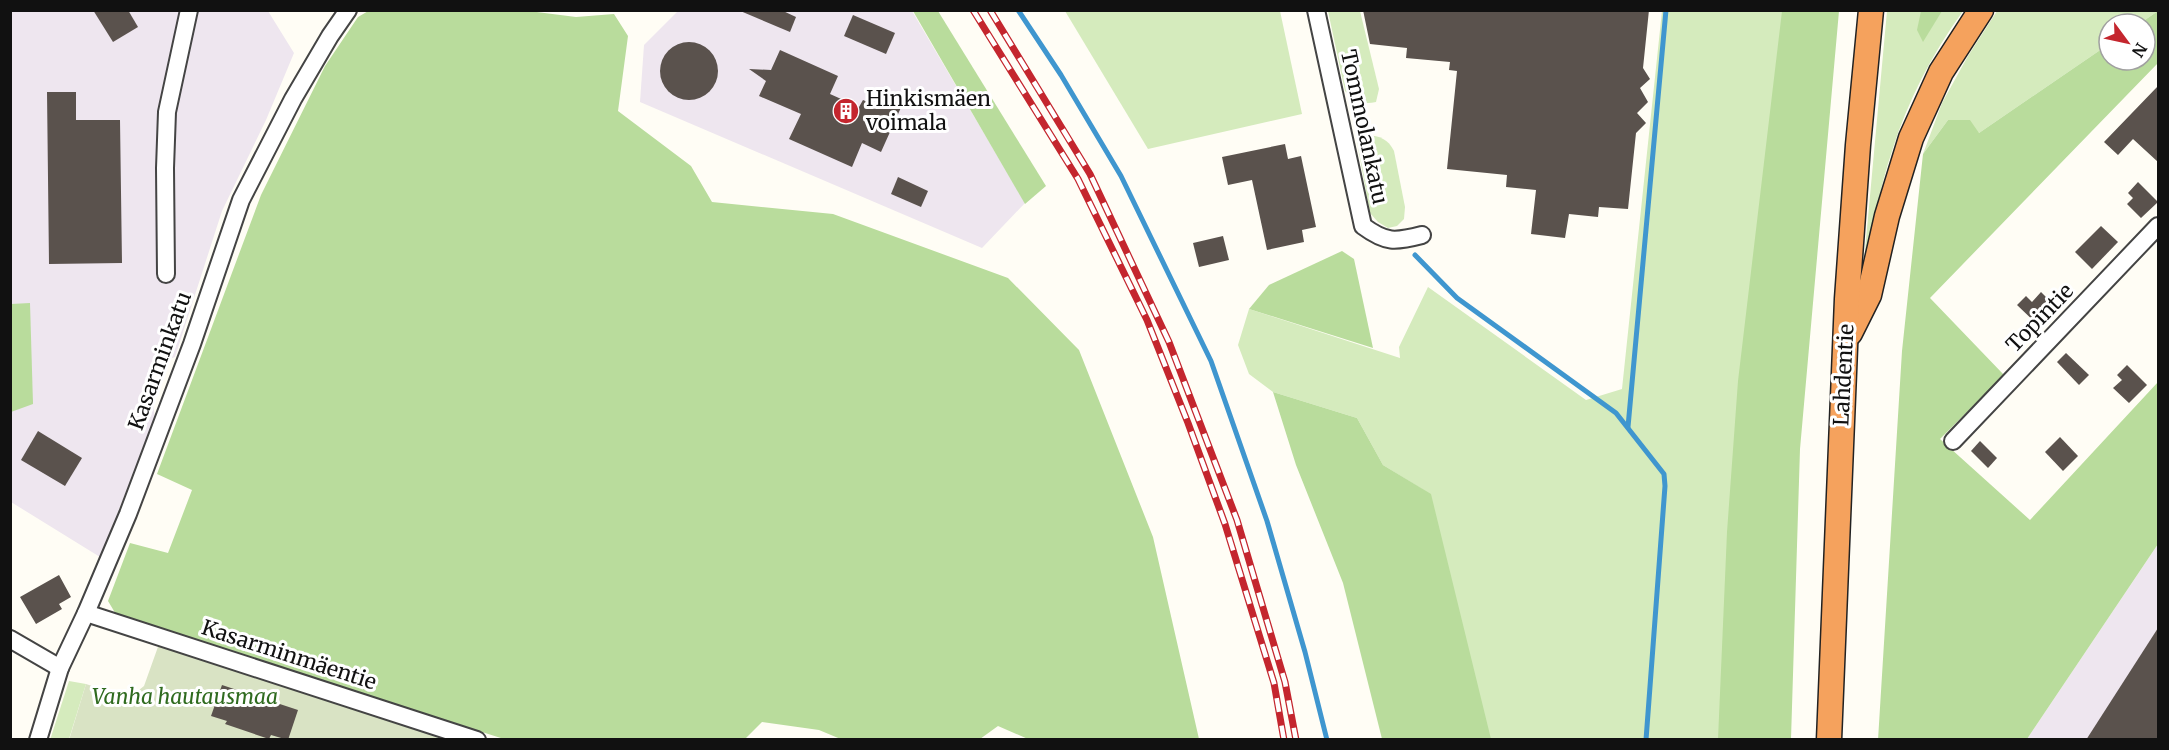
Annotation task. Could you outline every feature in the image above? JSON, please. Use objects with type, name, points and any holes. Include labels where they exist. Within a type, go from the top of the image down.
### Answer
[{"type":"highway","name":"Lahdentie","points":[[1829,740],[1845,343],[1858,145],[1871,10]]},
{"type":"highway","points":[[1845,343],[1869,295],[1887,216],[1911,138],[1941,72],[1981,10]]},
{"type":"street","points":[[166,274],[167,112],[189,10]]},
{"type":"street","name":"Kasarminkatu","points":[[38,740],[60,668],[87,613],[128,514],[192,344],[241,200],[293,99],[348,10]]},
{"type":"street","name":"Tommolankatu","points":[[1316,10],[1363,226],[1378,237],[1391,241],[1422,236]]},
{"type":"street","name":"Topintie","points":[[1953,441],[2158,226]]},
{"type":"street","name":"Kasarminmäentie","points":[[87,613],[477,740]]},
{"type":"street","points":[[10,639],[60,668]]},
{"type":"shaded area","points":[[10,11],[268,11],[294,53],[266,120],[222,211],[175,357],[149,367],[155,419],[100,557],[11,502]]},
{"type":"shaded area","points":[[678,11],[912,11],[1025,203],[982,248],[640,102],[644,45]]},
{"type":"shaded area","points":[[2158,544],[2158,739],[2027,739]]},
{"type":"green space","points":[[370,10],[521,10],[576,17],[614,14],[628,36],[618,111],[691,166],[712,202],[833,214],[1008,278],[1079,350],[1153,537],[1199,739],[1028,739],[998,726],[980,739],[843,740],[819,730],[762,722],[745,739],[504,739],[117,616],[108,601],[130,543],[168,553],[192,490],[157,474],[261,195],[325,66],[358,17]]},
{"type":"green space","points":[[913,11],[938,11],[1046,186],[1025,204]]},
{"type":"green space","points":[[1065,11],[1280,11],[1302,114],[1148,149]]},
{"type":"green space","points":[[1328,11],[1360,11],[1379,89],[1376,102],[1359,101],[1345,91]]},
{"type":"green space","points":[[1662,11],[1785,11],[1720,739],[1406,739],[1422,489],[1383,465],[1357,418],[1273,392],[1249,374],[1238,345],[1249,309],[1400,358],[1399,347],[1428,287],[1586,400],[1622,389]]},
{"type":"green space","points":[[1782,11],[1839,11],[1800,449],[1791,739],[1718,739],[1727,532],[1738,381]]},
{"type":"green space","points":[[1887,11],[1963,11],[1922,78],[1898,132],[1883,181],[1863,272]]},
{"type":"green space","points":[[1921,11],[1942,11],[1923,42],[1917,30]]},
{"type":"green space","points":[[1997,11],[2158,11],[2097,12],[2097,52],[1979,133],[1948,120],[1923,154],[1942,103],[1968,56]]},
{"type":"green space","points":[[2158,11],[2157,64],[2157,12]]},
{"type":"green space","points":[[2097,52],[2097,72],[2149,72],[1930,298],[2004,375],[1940,439],[2030,520],[2158,382],[2158,544],[2027,739],[1878,740],[1902,351],[1923,154],[1948,120],[1970,120],[1979,133]]},
{"type":"green space","points":[[1367,135],[1383,139],[1394,151],[1405,207],[1404,219],[1397,226],[1388,228],[1370,213],[1357,142],[1360,137]]},
{"type":"green space","points":[[1342,251],[1354,259],[1373,348],[1249,309],[1269,285]]},
{"type":"green space","points":[[30,303],[33,404],[11,412],[11,304]]},
{"type":"green space","points":[[1273,392],[1357,418],[1383,465],[1431,494],[1491,739],[1382,739],[1343,583],[1296,465]]},
{"type":"green space","name":"Vanha hautausmaa","points":[[159,644],[447,739],[69,740],[86,684],[129,698],[144,686]]},
{"type":"green space","points":[[69,681],[86,684],[69,739],[50,740]]},
{"type":"building","points":[[93,10],[128,10],[138,27],[113,42]]},
{"type":"building","points":[[738,10],[781,10],[796,17],[790,32]]},
{"type":"building","points":[[1363,10],[1649,10],[1643,68],[1650,79],[1640,88],[1648,102],[1637,113],[1646,123],[1636,133],[1628,209],[1599,207],[1598,217],[1569,214],[1565,238],[1531,234],[1536,190],[1506,187],[1507,175],[1447,169],[1457,71],[1449,70],[1450,62],[1406,58],[1407,48],[1370,44]]},
{"type":"building","points":[[853,15],[895,33],[886,54],[844,36]]},
{"type":"building","points":[[689,42],[705,47],[713,55],[718,71],[713,87],[705,95],[689,100],[673,95],[665,87],[660,71],[665,55],[673,47]]},
{"type":"building","name":"Hinkismäen voimala","points":[[780,50],[838,76],[830,94],[859,107],[863,100],[879,107],[885,94],[903,103],[881,152],[862,143],[852,167],[789,139],[801,114],[759,96],[766,81],[749,69],[771,70]]},
{"type":"building","points":[[2158,86],[2158,162],[2133,139],[2118,155],[2104,142]]},
{"type":"building","points":[[47,92],[76,92],[76,120],[120,120],[122,263],[49,264]]},
{"type":"building","points":[[1285,144],[1288,159],[1301,156],[1316,227],[1302,230],[1304,242],[1267,250],[1252,180],[1228,185],[1222,157]]},
{"type":"building","points":[[898,177],[928,191],[921,207],[891,194]]},
{"type":"building","points":[[2138,182],[2158,202],[2141,218],[2127,204],[2133,198],[2128,193]]},
{"type":"building","points":[[2101,226],[2118,242],[2092,269],[2075,252]]},
{"type":"building","points":[[1223,236],[1229,260],[1199,267],[1193,243]]},
{"type":"building","points":[[2041,292],[2057,308],[2039,326],[2017,305],[2026,296],[2032,302]]},
{"type":"building","points":[[2066,353],[2089,375],[2079,385],[2057,362]]},
{"type":"building","points":[[2127,365],[2147,385],[2129,403],[2113,388],[2122,380],[2117,375]]},
{"type":"building","points":[[38,431],[82,458],[65,486],[21,460]]},
{"type":"building","points":[[2060,437],[2078,456],[2063,471],[2045,452]]},
{"type":"building","points":[[1980,441],[1997,458],[1988,468],[1971,451]]},
{"type":"building","points":[[59,575],[71,597],[59,604],[62,609],[36,624],[20,597]]},
{"type":"building","points":[[2158,628],[2158,740],[2086,740]]},
{"type":"building","points":[[222,685],[298,710],[288,740],[271,735],[269,739],[225,724],[227,721],[211,716]]},
{"type":"waterway","points":[[1018,10],[1061,75],[1121,176],[1211,361],[1267,521],[1305,652],[1327,740]]},
{"type":"waterway","points":[[1628,427],[1666,10]]},
{"type":"waterway","points":[[1415,255],[1457,298],[1616,413],[1664,474],[1665,486],[1646,740]]},
{"type":"railway","points":[[973,10],[1078,179],[1147,320],[1225,524],[1274,683],[1284,740]]},
{"type":"railway","points":[[990,10],[1090,174],[1169,342],[1237,520],[1285,682],[1296,740]]},
{"type":"place","name":"Hinkismäen voimala","points":[[846,111]]}]
